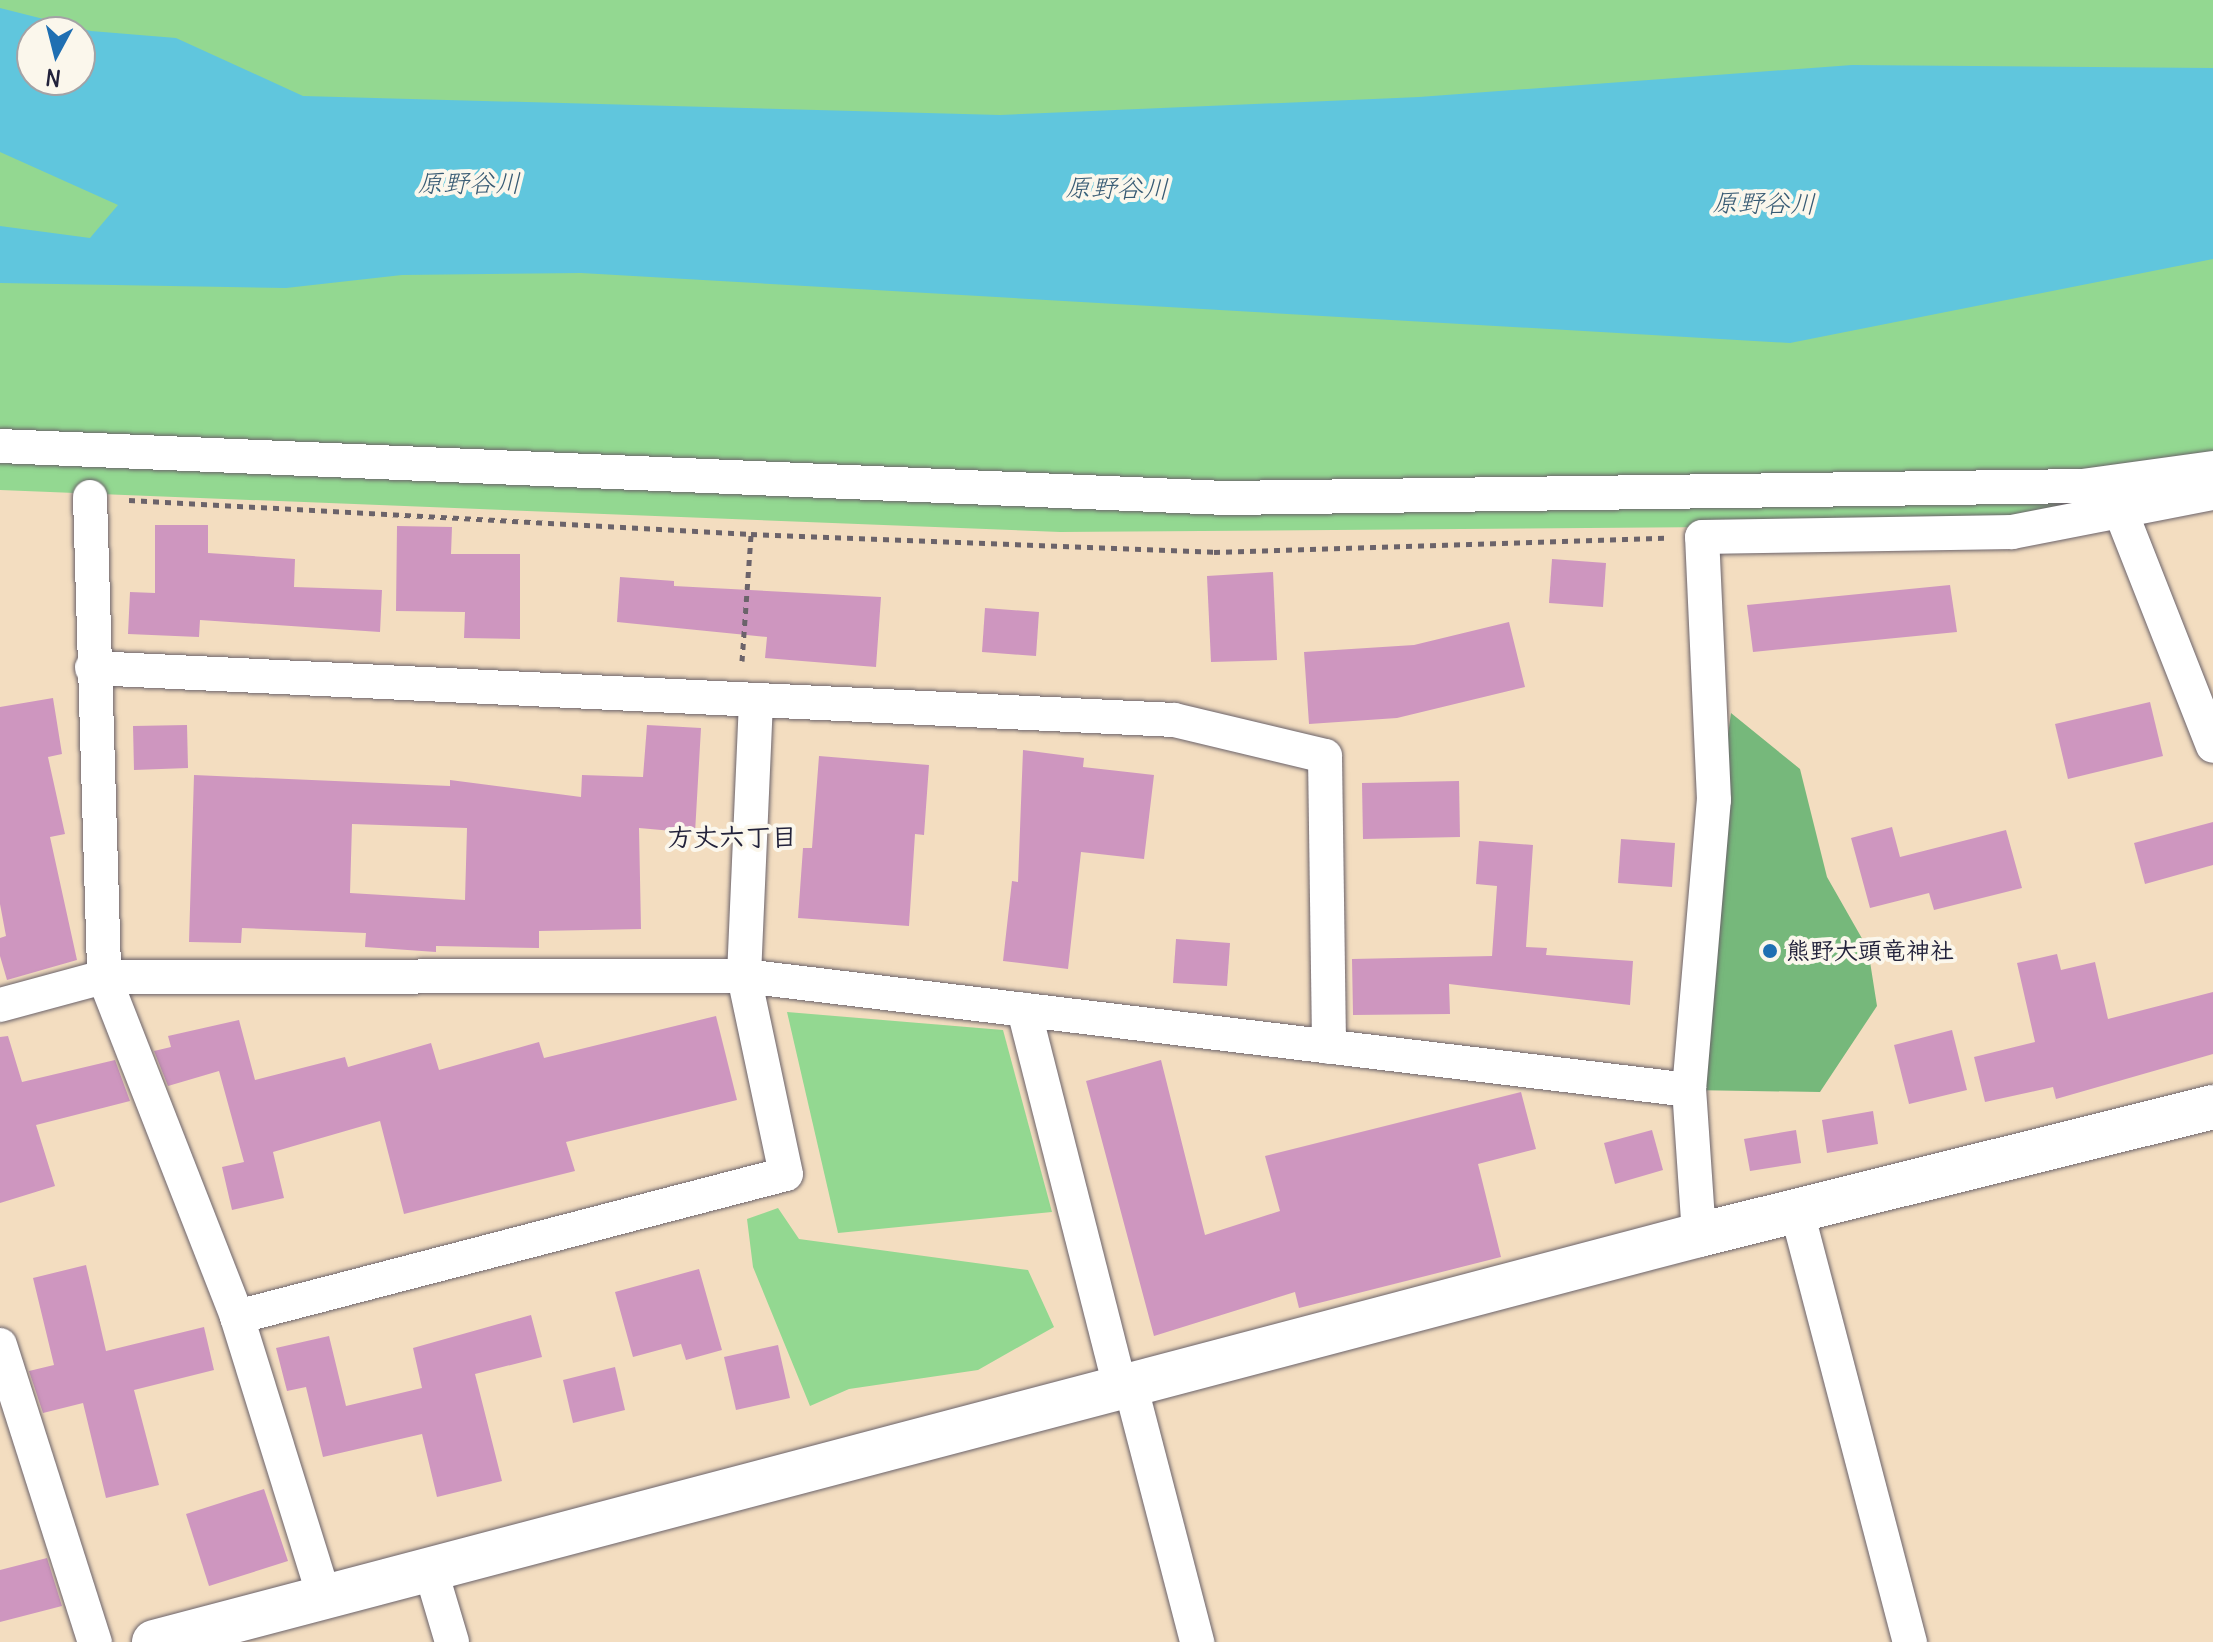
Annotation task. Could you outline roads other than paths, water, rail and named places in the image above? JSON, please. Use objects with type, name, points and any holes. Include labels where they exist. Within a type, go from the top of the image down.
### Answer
[{"type":"street","points":[[0,446],[1225,498],[2082,486],[2213,468]]},
{"type":"street","points":[[1699,1235],[1689,1090],[1714,800],[1702,537],[2012,532],[2122,515],[2213,493]]},
{"type":"street","points":[[90,497],[92,668],[104,977],[237,1317],[324,1596]]},
{"type":"street","points":[[2122,515],[2213,746]]},
{"type":"street","points":[[92,668],[1174,720],[1325,756],[1329,1047]]},
{"type":"street","points":[[237,1317],[786,1174],[744,976],[748,699]]},
{"type":"street","points":[[0,1005],[104,977],[744,976],[1689,1090]]},
{"type":"street","points":[[1024,1010],[1197,1642]]},
{"type":"street","points":[[154,1642],[1699,1235],[2213,1107]]},
{"type":"street","points":[[1797,1212],[1910,1642]]},
{"type":"street","points":[[0,1345],[95,1642]]},
{"type":"street","points":[[430,1568],[452,1642]]},
{"type":"water","name":"原野谷川","points":[[0,8],[32,16],[16,16],[16,96],[96,96],[96,31],[176,38],[303,96],[1000,115],[1419,97],[1852,65],[2213,68],[2213,259],[1790,343],[581,273],[402,275],[286,288],[0,283],[0,226],[90,238],[118,205],[0,152]]},
{"type":"place","name":"熊野大頭竜神社","points":[[1770,951]]},
{"type":"district","name":"方丈六丁目","points":[[732,837]]}]
